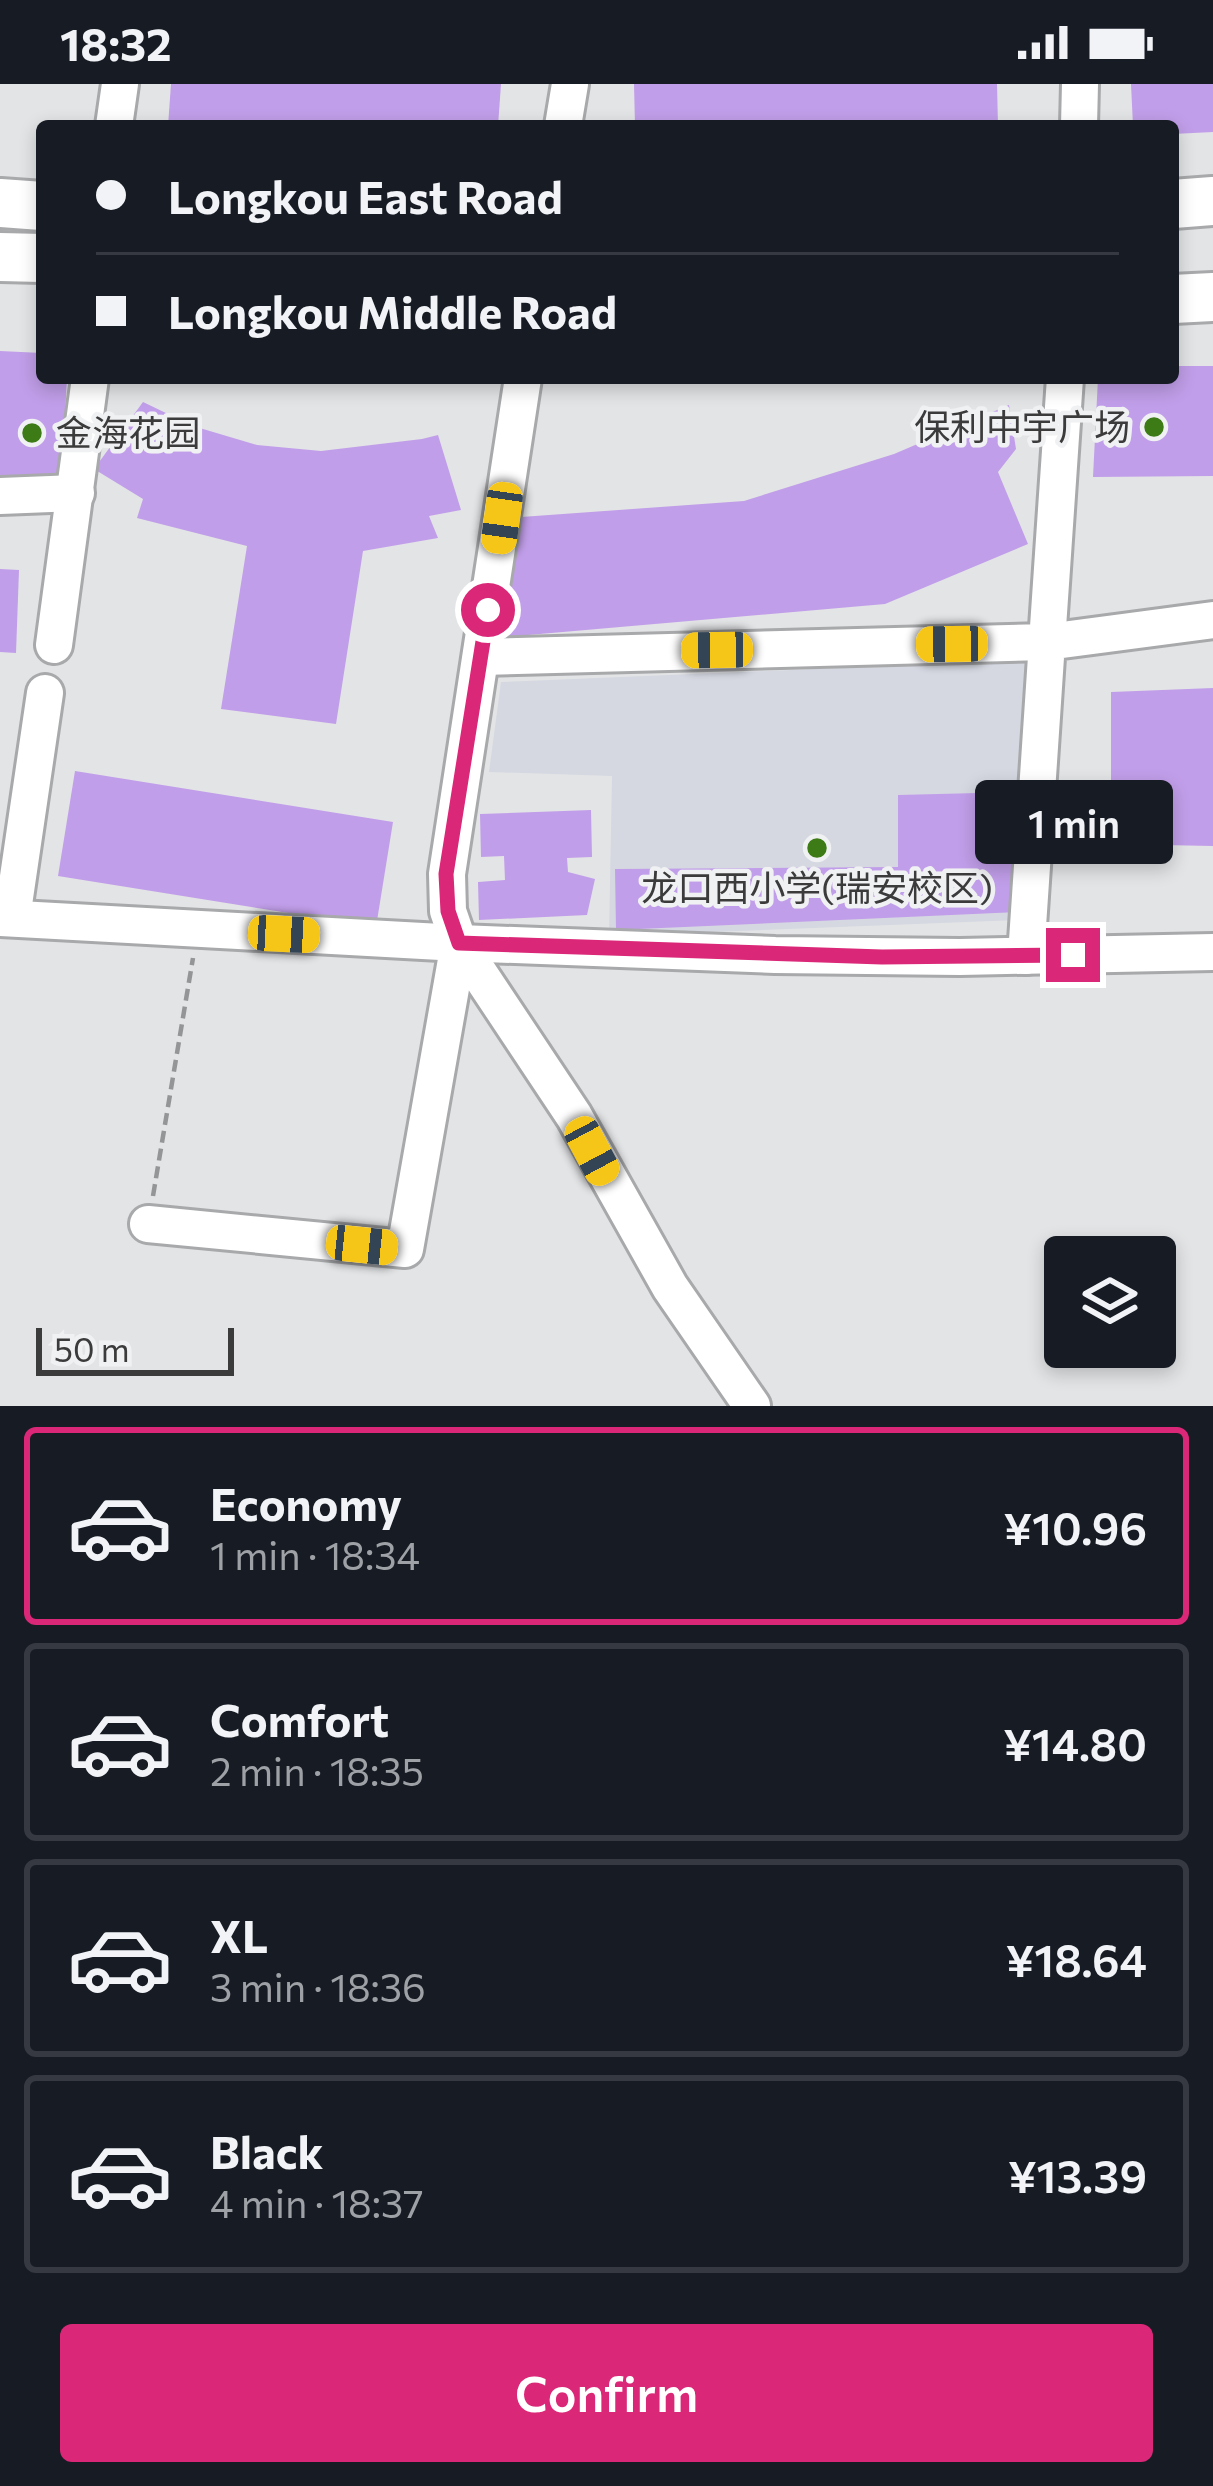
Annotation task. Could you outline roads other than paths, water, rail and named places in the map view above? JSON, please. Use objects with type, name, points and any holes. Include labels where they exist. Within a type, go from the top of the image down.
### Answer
[{"type":"main road","points":[[1179,204],[1213,201]]},
{"type":"main road","points":[[0,203],[36,206]]},
{"type":"main road","points":[[0,257],[36,258]]},
{"type":"main road","points":[[1179,299],[1213,297]]},
{"type":"street","points":[[115,120],[120,84]]},
{"type":"street","points":[[564,120],[570,84]]},
{"type":"street","points":[[1079,120],[1080,84]]},
{"type":"street","points":[[53,645],[89,384]]},
{"type":"street","points":[[522,384],[446,874],[448,911],[459,943],[574,1116],[670,1287],[752,1406]]},
{"type":"street","points":[[1026,956],[1065,384]]},
{"type":"street","points":[[0,496],[76,493]]},
{"type":"street","points":[[482,657],[1047,642],[1213,620]]},
{"type":"street","points":[[45,693],[6,918],[459,943],[796,955],[1213,952]]},
{"type":"street","points":[[148,1225],[405,1249],[459,943]]},
{"type":"place","name":"保利中宇广场","points":[[1154,427]]},
{"type":"place","name":"金海花园","points":[[32,433]]},
{"type":"place","name":"龙口西小学(瑞安校区)","points":[[817,848]]}]
